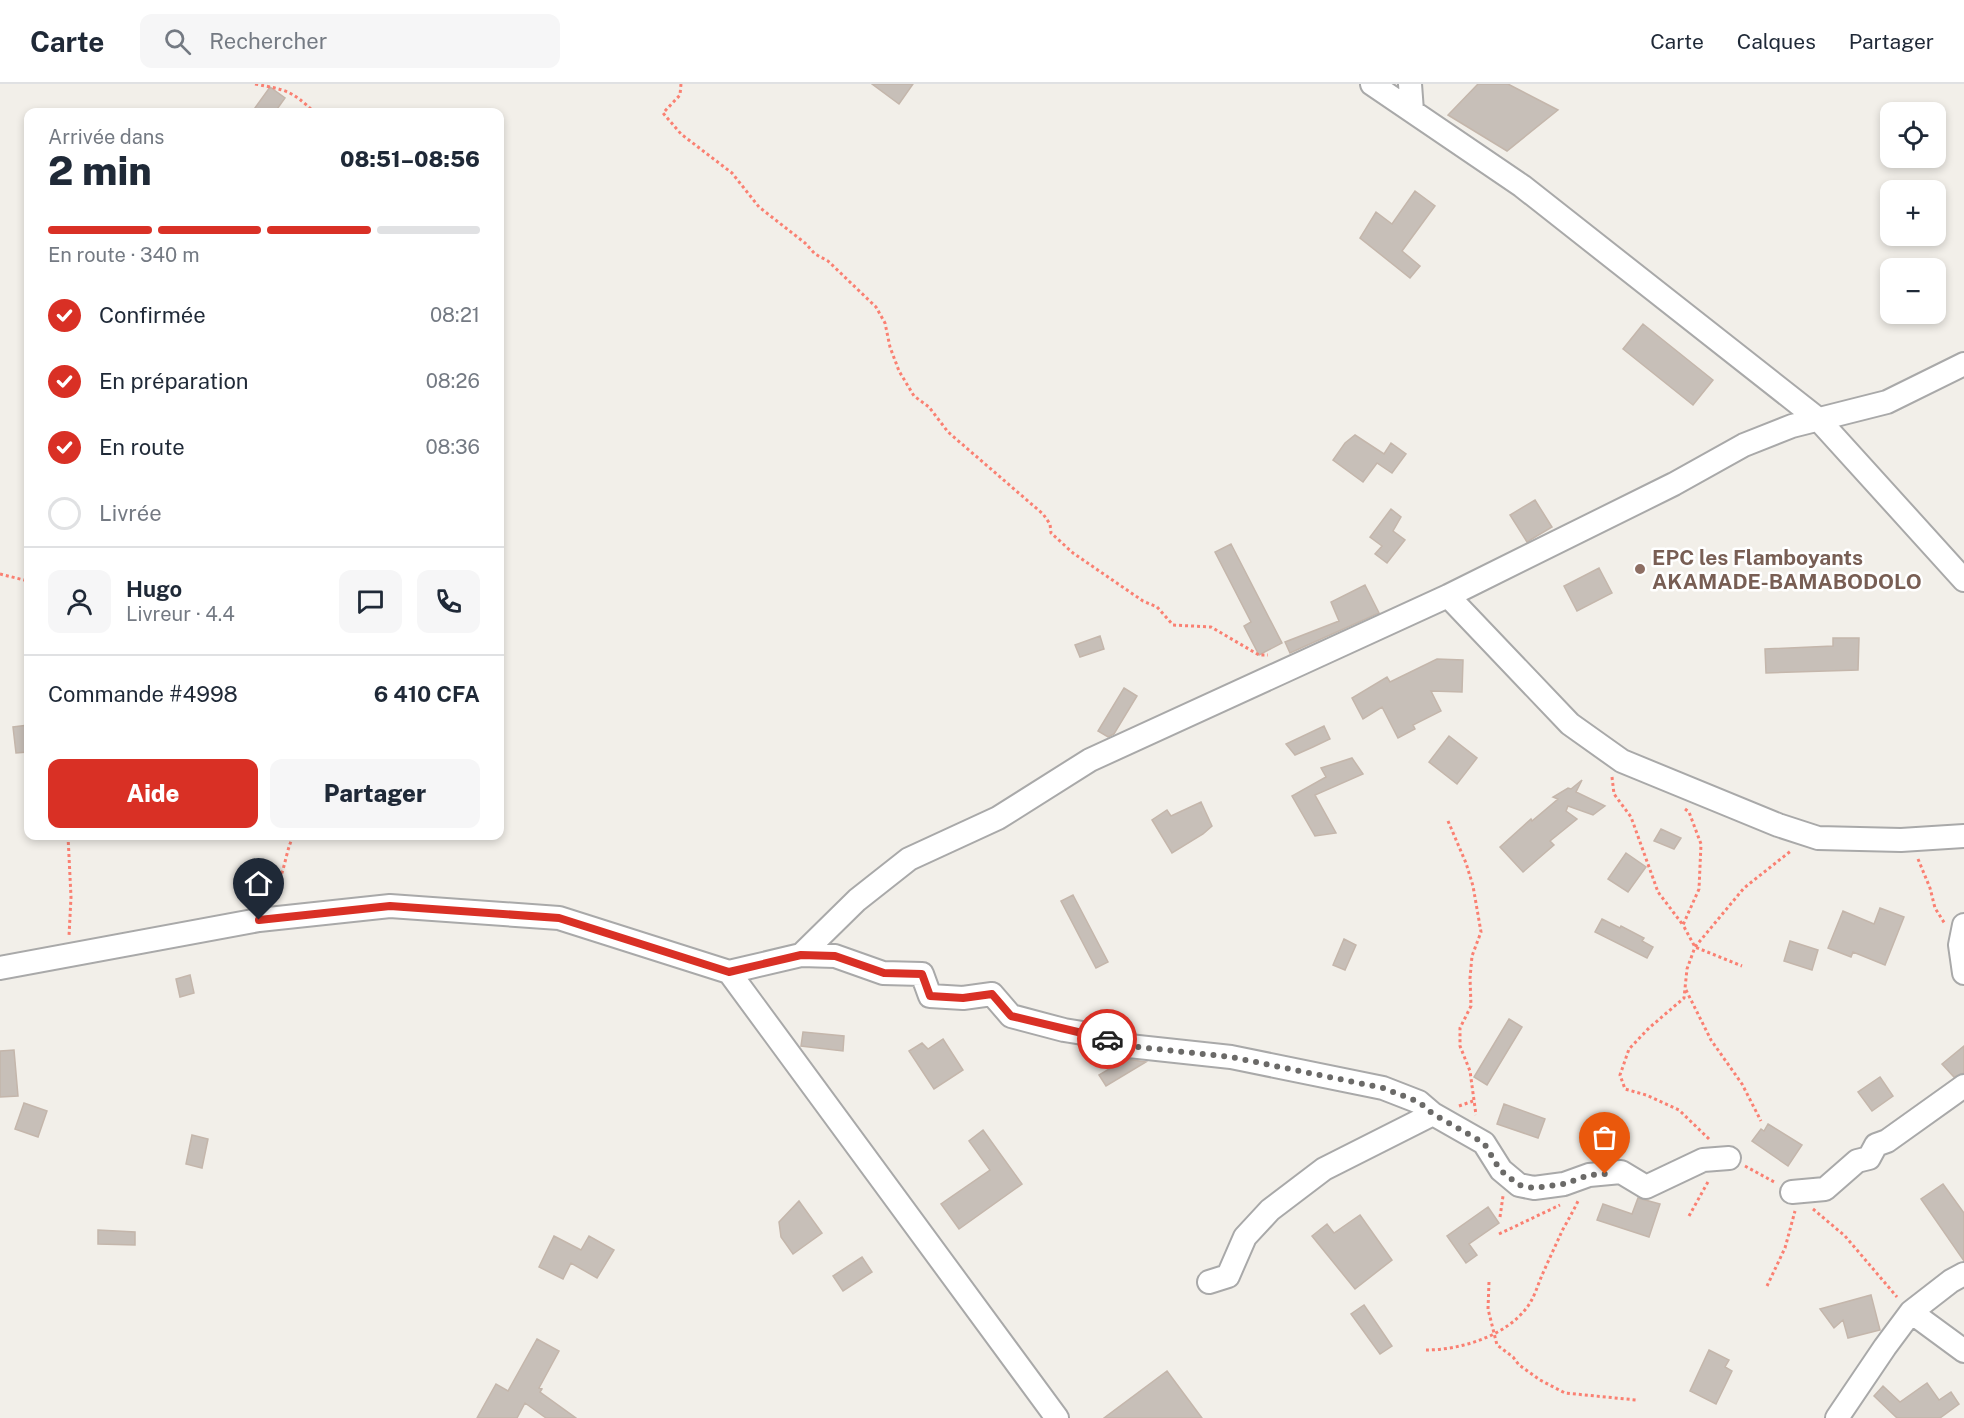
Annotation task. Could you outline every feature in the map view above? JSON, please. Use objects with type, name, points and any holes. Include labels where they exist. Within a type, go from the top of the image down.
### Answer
[{"type":"street","points":[[1372,84],[1522,186],[1818,419],[1964,580]]},
{"type":"street","points":[[1410,84],[1412,111]]},
{"type":"street","points":[[801,955],[857,900],[909,859],[998,818],[1090,760],[1448,596],[1674,484],[1744,445],[1818,419],[1887,402],[1964,364]]},
{"type":"street","points":[[1448,596],[1570,724],[1632,765],[1778,825],[1818,838],[1901,840],[1964,836]]},
{"type":"street","points":[[0,968],[259,920],[390,906],[559,918],[729,972],[801,955],[835,956],[884,973],[922,974],[930,996],[963,998],[992,994],[1011,1016],[1064,1030],[1095,1035],[1129,1046],[1231,1057],[1383,1088],[1419,1102],[1433,1114],[1484,1143],[1500,1170],[1519,1185],[1534,1188],[1564,1184],[1589,1175],[1621,1172],[1646,1187],[1703,1160],[1722,1158]]},
{"type":"street","points":[[1962,935],[1964,973]]},
{"type":"street","points":[[729,972],[1057,1418]]},
{"type":"street","points":[[1796,1195],[1825,1189],[1857,1161],[1869,1158],[1876,1145],[1887,1141],[1964,1086]]},
{"type":"street","points":[[1209,1282],[1228,1276],[1245,1237],[1269,1210],[1324,1169],[1433,1114]]},
{"type":"street","points":[[1837,1418],[1911,1312],[1951,1281],[1964,1274]]},
{"type":"street","points":[[1911,1312],[1964,1351]]},
{"type":"path","points":[[255,84],[296,95],[310,108]]},
{"type":"path","points":[[681,84],[680,95],[663,113],[681,134],[732,173],[759,207],[805,243],[815,254],[828,261],[876,306],[885,323],[890,347],[899,371],[914,396],[929,407],[948,432],[1043,513],[1050,524],[1051,533],[1073,553],[1143,601],[1157,607],[1173,624],[1211,627],[1259,655],[1270,655]]},
{"type":"path","points":[[0,574],[24,580]]},
{"type":"path","points":[[1608,751],[1614,794],[1631,817],[1658,892],[1683,925],[1695,946],[1742,966]]},
{"type":"path","points":[[1680,805],[1689,812],[1701,844],[1699,890],[1683,925]]},
{"type":"path","points":[[1448,821],[1473,886],[1481,932],[1472,956],[1471,1006],[1460,1028],[1460,1046],[1470,1071],[1475,1109],[1484,1143]]},
{"type":"path","points":[[1818,838],[1794,849],[1744,888],[1695,946],[1687,969],[1684,998],[1629,1049],[1620,1075],[1625,1089],[1646,1095],[1678,1110],[1722,1158],[1796,1195],[1845,1236],[1911,1312]]},
{"type":"path","points":[[68,840],[71,897],[69,938],[79,952]]},
{"type":"path","points":[[259,920],[258,911],[280,879],[291,840]]},
{"type":"path","points":[[1901,840],[1922,864],[1935,908],[1962,935]]},
{"type":"path","points":[[1685,989],[1711,1040],[1742,1084],[1761,1121]]},
{"type":"path","points":[[1589,1175],[1599,1155],[1603,1139]]},
{"type":"path","points":[[1689,1216],[1722,1158]]},
{"type":"path","points":[[1767,1286],[1785,1248],[1796,1195]]},
{"type":"path","points":[[1426,1350],[1447,1349],[1494,1332],[1509,1325],[1528,1306],[1580,1196],[1573,1199]]},
{"type":"path","points":[[1499,1234],[1566,1202]]},
{"type":"path","points":[[1489,1282],[1488,1310],[1497,1345],[1513,1357],[1519,1365],[1539,1380],[1565,1393],[1635,1400]]},
{"type":"building","points":[[872,84],[913,84],[899,104]]},
{"type":"building","points":[[1478,84],[1508,84],[1558,110],[1507,151],[1448,115]]},
{"type":"building","points":[[270,87],[285,98],[278,108],[255,108]]},
{"type":"building","points":[[1415,191],[1435,206],[1402,251],[1420,266],[1410,278],[1360,238],[1376,212],[1392,224]]},
{"type":"building","points":[[1643,324],[1713,380],[1693,405],[1623,349]]},
{"type":"building","points":[[1355,435],[1384,454],[1391,443],[1406,454],[1392,473],[1377,463],[1363,482],[1333,460],[1345,443]]},
{"type":"building","points":[[1535,500],[1552,527],[1527,542],[1510,515]]},
{"type":"building","points":[[1391,509],[1401,517],[1393,531],[1405,540],[1387,563],[1375,554],[1382,546],[1370,537]]},
{"type":"building","points":[[1231,544],[1282,643],[1259,655],[1244,626],[1251,622],[1215,552]]},
{"type":"building","points":[[1599,568],[1612,593],[1577,611],[1564,586]]},
{"type":"building","points":[[1365,585],[1379,613],[1290,653],[1285,642],[1339,621],[1331,602]]},
{"type":"building","points":[[1100,636],[1104,649],[1080,657],[1075,645]]},
{"type":"building","points":[[1833,638],[1859,638],[1858,670],[1766,673],[1765,649],[1833,646]]},
{"type":"building","points":[[1437,659],[1463,660],[1462,692],[1431,691],[1441,711],[1413,725],[1415,729],[1398,738],[1382,707],[1363,719],[1352,698],[1387,677],[1390,682]]},
{"type":"building","points":[[1124,688],[1137,696],[1114,734],[1108,737],[1098,731]]},
{"type":"building","points":[[24,726],[24,752],[16,753],[13,727]]},
{"type":"building","points":[[1324,726],[1330,739],[1295,755],[1286,744]]},
{"type":"building","points":[[1449,736],[1477,758],[1457,784],[1429,762]]},
{"type":"building","points":[[1352,758],[1363,774],[1315,795],[1336,833],[1315,836],[1292,796],[1326,777],[1321,768]]},
{"type":"building","points":[[1582,780],[1576,792],[1605,806],[1593,815],[1568,806],[1566,811],[1577,819],[1550,841],[1554,845],[1523,872],[1500,847],[1531,819],[1532,821],[1558,799],[1553,797],[1568,788],[1571,789]]},
{"type":"building","points":[[1201,802],[1212,826],[1172,853],[1152,820],[1167,810],[1171,816]]},
{"type":"building","points":[[1661,829],[1681,838],[1674,849],[1654,841]]},
{"type":"building","points":[[1626,853],[1646,867],[1628,892],[1608,879]]},
{"type":"building","points":[[1073,895],[1108,962],[1096,968],[1061,901]]},
{"type":"building","points":[[1880,908],[1904,917],[1885,965],[1853,952],[1851,957],[1828,948],[1843,911],[1874,924]]},
{"type":"building","points":[[1602,919],[1644,938],[1642,941],[1653,947],[1647,958],[1595,932]]},
{"type":"building","points":[[1344,939],[1356,945],[1345,970],[1333,965]]},
{"type":"building","points":[[1790,941],[1818,950],[1812,970],[1784,961]]},
{"type":"building","points":[[190,975],[194,993],[180,997],[176,979]]},
{"type":"building","points":[[1509,1019],[1522,1027],[1487,1085],[1474,1077]]},
{"type":"building","points":[[803,1032],[844,1036],[843,1051],[801,1046]]},
{"type":"building","points":[[943,1039],[963,1070],[934,1089],[909,1051],[922,1043],[928,1049]]},
{"type":"building","points":[[1964,1046],[1964,1073],[1954,1077],[1942,1064]]},
{"type":"building","points":[[14,1050],[18,1096],[0,1097],[0,1051]]},
{"type":"building","points":[[1126,1059],[1146,1062],[1106,1086],[1099,1075]]},
{"type":"building","points":[[1880,1077],[1893,1096],[1872,1111],[1858,1092]]},
{"type":"building","points":[[24,1103],[47,1111],[38,1137],[15,1129]]},
{"type":"building","points":[[1504,1104],[1545,1119],[1538,1138],[1497,1124]]},
{"type":"building","points":[[1768,1124],[1802,1145],[1788,1166],[1752,1141],[1761,1129],[1764,1131]]},
{"type":"building","points":[[983,1130],[1022,1184],[959,1229],[941,1204],[990,1170],[969,1141]]},
{"type":"building","points":[[192,1135],[208,1139],[202,1168],[186,1164]]},
{"type":"building","points":[[1943,1184],[1964,1213],[1964,1261],[1921,1199]]},
{"type":"building","points":[[1638,1198],[1660,1204],[1649,1237],[1597,1220],[1603,1204],[1632,1214]]},
{"type":"building","points":[[799,1201],[822,1233],[793,1254],[781,1237],[779,1222]]},
{"type":"building","points":[[1488,1207],[1499,1223],[1469,1244],[1477,1255],[1466,1263],[1447,1236]]},
{"type":"building","points":[[1360,1215],[1392,1260],[1355,1289],[1312,1236],[1327,1224],[1334,1233]]},
{"type":"building","points":[[98,1230],[135,1232],[135,1245],[98,1244]]},
{"type":"building","points":[[554,1236],[581,1250],[589,1236],[614,1250],[597,1278],[571,1263],[563,1279],[539,1267]]},
{"type":"building","points":[[862,1257],[872,1272],[843,1291],[833,1276]]},
{"type":"building","points":[[1871,1295],[1880,1330],[1848,1338],[1843,1320],[1834,1328],[1820,1309]]},
{"type":"building","points":[[1364,1305],[1392,1346],[1380,1354],[1351,1314]]},
{"type":"building","points":[[537,1339],[559,1351],[539,1388],[542,1389],[540,1392],[576,1418],[546,1418],[525,1403],[517,1418],[477,1418],[496,1384],[508,1391]]},
{"type":"building","points":[[1709,1350],[1729,1360],[1725,1367],[1732,1371],[1716,1404],[1690,1391]]},
{"type":"building","points":[[1167,1371],[1202,1418],[1104,1418]]},
{"type":"building","points":[[1927,1383],[1939,1400],[1951,1392],[1959,1404],[1940,1418],[1897,1418],[1874,1396],[1883,1386],[1900,1402]]},
{"type":"way so far","points":[[1107,1039],[1129,1046],[1231,1057],[1383,1088],[1419,1102],[1433,1114],[1484,1143],[1500,1170],[1519,1185],[1534,1188],[1564,1184],[1589,1175],[1605,1174]]},
{"type":"place","name":"EPC les Flamboyants AKAMADE-BAMABODOLO","points":[[1640,569]]},
{"type":"route","points":[[259,920],[390,906],[559,918],[729,972],[801,955],[835,956],[884,973],[922,974],[930,996],[963,998],[992,994],[1011,1016],[1107,1039]]}]
